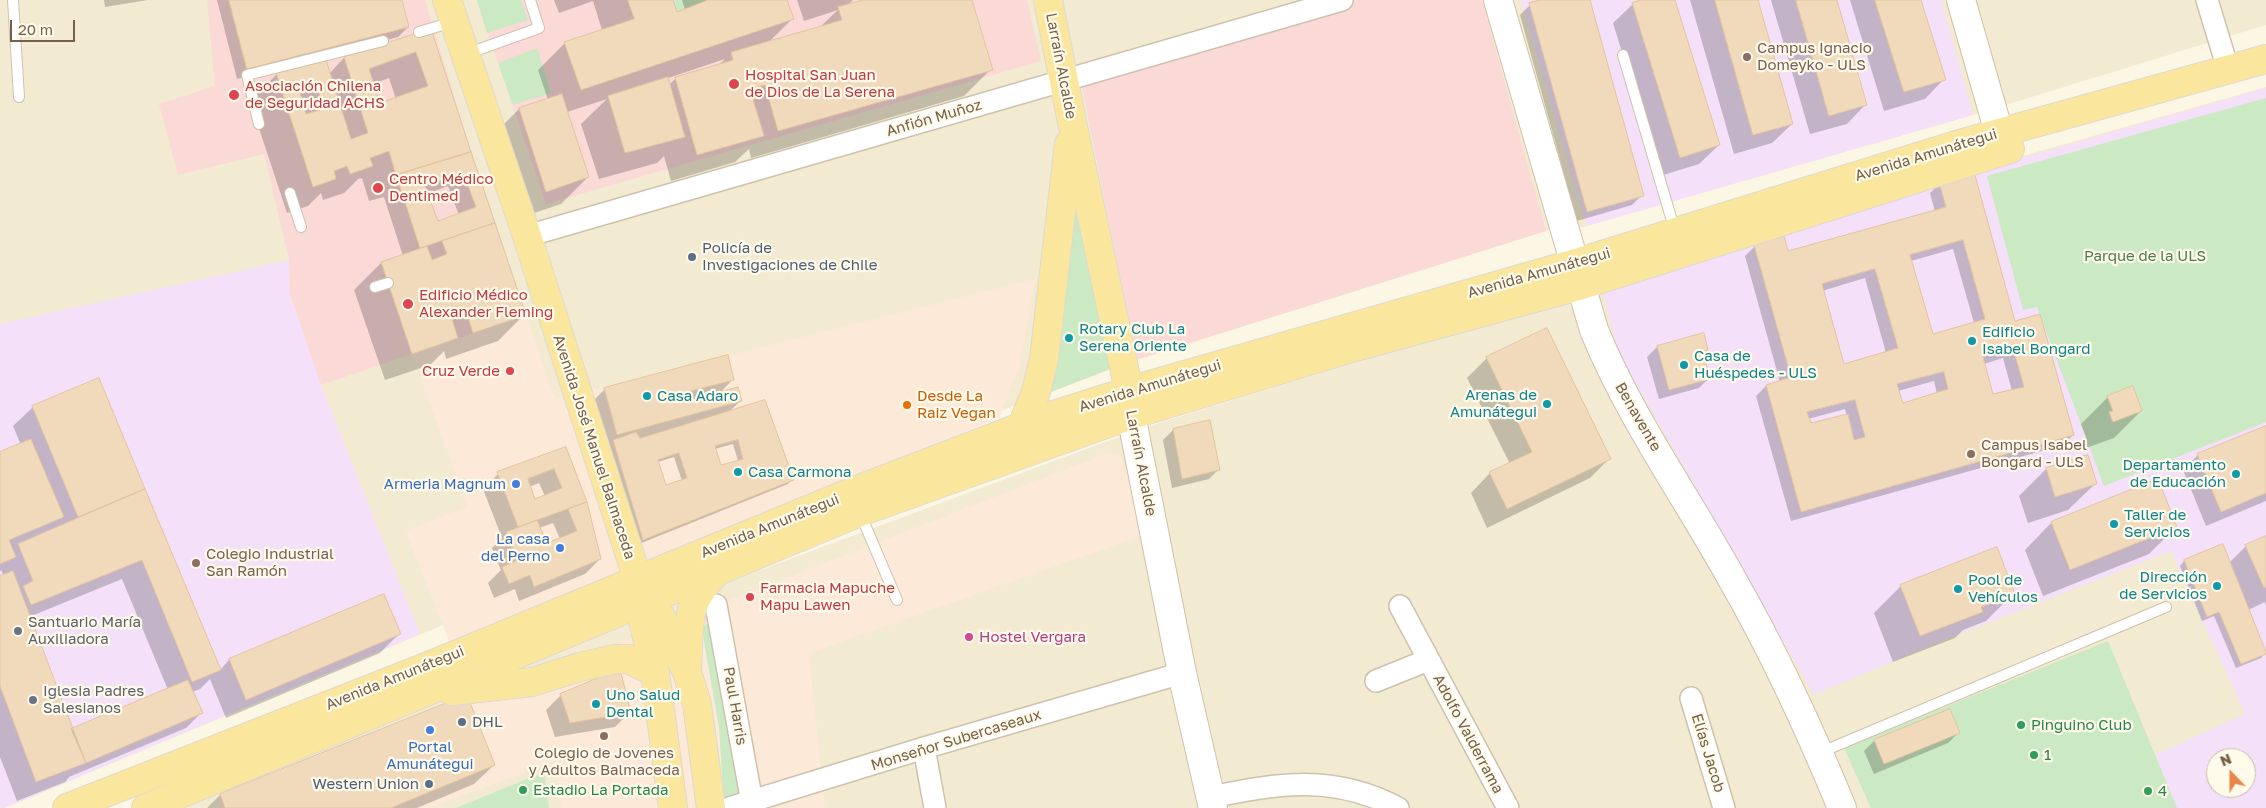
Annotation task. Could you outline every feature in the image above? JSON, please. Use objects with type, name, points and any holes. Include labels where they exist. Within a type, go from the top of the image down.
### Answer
[{"type":"main road","name":"Larraín Alcalde","points":[[1048,0],[1130,403],[1182,673],[1212,803]]},
{"type":"main road","name":"Benavente","points":[[1498,0],[1594,330],[1615,377],[1733,580],[1819,753],[1842,808]]},
{"type":"main road","points":[[1961,0],[2002,142]]},
{"type":"main road","name":"Avenida José Manuel Balmaceda","points":[[451,11],[465,55],[487,140],[525,239],[643,594],[673,808]]},
{"type":"main road","name":"Avenida Amunátegui","points":[[146,808],[418,695],[643,594],[852,492],[1022,426],[1130,403],[1579,274],[2002,142],[2228,69],[2266,59]]},
{"type":"main road","name":"Avenida Amunátegui","points":[[1579,274],[1675,232],[2002,142],[2266,74]]},
{"type":"main road","points":[[1022,426],[1036,392],[1044,359],[1072,122]]},
{"type":"main road","name":"Avenida Amunátegui","points":[[67,808],[421,669],[643,594],[716,573],[860,512],[1130,403]]},
{"type":"main road","points":[[687,672],[691,606],[702,586],[716,573]]},
{"type":"main road","name":"Avenida José Manuel Balmaceda","points":[[643,594],[687,672],[697,704],[711,808]]},
{"type":"main road","points":[[418,695],[532,682],[580,667],[616,659],[628,659],[654,672]]},
{"type":"street","name":"Anfión Muñoz","points":[[525,239],[1342,0]]},
{"type":"street","points":[[2207,0],[2228,69]]},
{"type":"street","name":"Paul Harris","points":[[716,605],[753,805]]},
{"type":"street","name":"Adolfo Valderrama","points":[[1400,606],[1508,808]]},
{"type":"street","name":"Adolfo Valderrama","points":[[1376,682],[1428,660]]},
{"type":"street","name":"Monseñor Subercaseaux","points":[[729,808],[753,805],[924,748],[1182,673]]},
{"type":"street","name":"Elías Jacob","points":[[1691,698],[1724,808]]},
{"type":"street","points":[[924,748],[935,808]]},
{"type":"street","points":[[1212,803],[1268,786],[1313,785],[1350,788],[1378,798],[1398,808]]},
{"type":"lane","points":[[13,0],[20,97]]},
{"type":"lane","points":[[465,55],[540,28],[530,0]]},
{"type":"lane","points":[[418,32],[451,11]]},
{"type":"lane","points":[[258,124],[247,75],[383,41]]},
{"type":"lane","points":[[1623,55],[1675,232]]},
{"type":"lane","points":[[290,193],[301,227]]},
{"type":"lane","points":[[375,287],[388,283]]},
{"type":"lane","points":[[860,512],[896,600]]},
{"type":"lane","points":[[1819,753],[2166,607]]},
{"type":"shaded area","points":[[0,0],[2266,0],[2266,25],[1973,115],[1583,227],[1546,231],[1136,360],[534,587],[5,808],[0,808]]},
{"type":"shaded area","points":[[207,0],[425,0],[471,152],[526,315],[321,385],[290,293],[289,259],[264,154],[178,175],[159,104],[215,86]]},
{"type":"shaded area","name":"Hospital San Juan de Dios de La Serena","points":[[477,0],[1027,0],[1041,61],[546,204]]},
{"type":"shaded area","points":[[1352,0],[1482,0],[1546,231],[1136,360],[1081,81]]},
{"type":"shaded area","name":"Campus Ignacio Domeyko - ULS","points":[[1521,0],[1941,0],[1973,115],[1587,226]]},
{"type":"shaded area","points":[[2266,87],[2266,808],[178,808],[628,619],[1143,428],[1994,164]]},
{"type":"shaded area","name":"Campus Isabel Bongard - ULS","points":[[2266,88],[2266,808],[2177,808],[2155,755],[2245,714],[2171,551],[1934,644],[1814,695],[1618,352],[1599,276],[1939,182]]},
{"type":"shaded area","name":"Colegio Industrial San Ramón","points":[[289,260],[290,293],[321,385],[420,634],[5,808],[0,808],[0,324]]},
{"type":"shaded area","points":[[1035,279],[1021,363],[999,418],[449,641],[405,531],[467,507],[412,354],[526,315],[555,399]]},
{"type":"shaded area","points":[[1108,453],[1121,456],[1144,535],[809,653],[825,808],[561,808],[554,762],[429,808],[218,808],[214,800]]},
{"type":"green space","points":[[477,0],[521,0],[528,20],[487,33]]},
{"type":"green space","points":[[673,0],[708,0],[677,12]]},
{"type":"green space","points":[[537,48],[551,93],[513,105],[498,63]]},
{"type":"green space","name":"Parque de la ULS","points":[[2266,98],[2266,422],[2104,486],[2037,307],[2023,310],[1987,176]]},
{"type":"green space","points":[[1072,158],[1112,368],[1023,403]]},
{"type":"green space","points":[[714,623],[743,808],[724,808],[719,727],[702,630],[706,624]]},
{"type":"green space","name":"Pinguino Club","points":[[2108,641],[2177,808],[1871,808],[1844,748]]},
{"type":"green space","name":"Estadio La Portada","points":[[544,772],[549,808],[456,808]]},
{"type":"building","points":[[229,0],[402,0],[409,27],[247,69]]},
{"type":"building","points":[[628,0],[673,0],[677,12],[708,0],[787,0],[794,19],[581,90],[564,42],[634,19]]},
{"type":"building","points":[[864,0],[972,0],[993,70],[778,131],[765,85],[750,89],[764,136],[697,155],[675,77],[733,60],[731,52],[842,20],[838,7]]},
{"type":"building","points":[[1541,0],[1590,0],[1644,196],[1587,212],[1529,3]]},
{"type":"building","points":[[1641,0],[1675,0],[1720,145],[1680,158],[1632,3]]},
{"type":"building","points":[[1715,0],[1758,0],[1793,124],[1753,135]]},
{"type":"building","points":[[1796,0],[1837,0],[1867,105],[1829,116]]},
{"type":"building","points":[[1875,0],[1921,0],[1946,80],[1904,92]]},
{"type":"building","points":[[431,29],[471,152],[396,175],[389,151],[370,158],[373,166],[350,174],[347,166],[334,171],[336,179],[313,187],[276,73],[325,57],[351,139],[368,133],[344,57]],"holes":[[[416,52],[428,86],[380,103],[369,69]],[[316,81],[323,109],[306,114],[298,85]]]},
{"type":"building","points":[[668,77],[685,137],[625,153],[608,96]]},
{"type":"building","points":[[562,94],[589,177],[546,192],[519,108]]},
{"type":"building","points":[[471,152],[495,223],[420,248],[396,175]],"holes":[[[463,172],[476,207],[438,221],[425,186]]]},
{"type":"building","name":"Edificio Isabel Bongard","points":[[1974,172],[2015,321],[2040,314],[2074,435],[1801,512],[1766,385],[1791,377],[1754,245],[1784,236],[1788,251],[1946,207],[1939,182]],"holes":[[[1963,240],[1985,319],[1933,334],[1910,255]],[[1875,269],[1898,348],[1844,364],[1822,284]],[[2013,348],[2024,387],[1993,394],[1983,357]],[[1944,372],[1948,389],[1903,403],[1897,384]],[[1855,400],[1865,437],[1854,440],[1848,414],[1811,423],[1807,412]]]},
{"type":"building","points":[[495,223],[526,315],[473,333],[466,311],[451,316],[458,338],[412,354],[381,262],[427,246],[432,260],[447,254],[442,241]]},
{"type":"building","name":"Arenas de Amunátegui","points":[[1547,328],[1611,459],[1507,509],[1489,472],[1532,452],[1486,357]]},
{"type":"building","name":"Casa de Huéspedes - ULS","points":[[1704,333],[1708,350],[1703,352],[1710,379],[1669,390],[1657,346]]},
{"type":"building","name":"Casa Adaro","points":[[728,355],[734,380],[687,392],[689,400],[738,387],[742,401],[617,435],[604,388]]},
{"type":"building","points":[[99,378],[145,489],[78,517],[32,406]]},
{"type":"building","points":[[2133,386],[2142,411],[2113,422],[2109,412],[2113,411],[2107,396]]},
{"type":"building","name":"Casa Carmona","points":[[765,400],[794,480],[643,540],[613,440],[636,432],[640,438]],"holes":[[[738,440],[743,459],[721,465],[715,446]],[[679,453],[687,478],[666,485],[658,460]]]},
{"type":"building","points":[[1210,420],[1220,470],[1182,479],[1173,429]]},
{"type":"building","name":"Departamento de Educación","points":[[2266,426],[2266,493],[2221,512],[2197,454]]},
{"type":"building","points":[[31,439],[64,517],[9,540],[16,557],[0,564],[0,452]]},
{"type":"building","name":"Armeria Magnum","points":[[566,447],[587,502],[518,527],[497,472]],"holes":[[[554,469],[562,488],[535,499],[528,479]]]},
{"type":"building","points":[[2088,455],[2097,484],[2055,497],[2046,468]]},
{"type":"building","name":"Taller de Servicios","points":[[2158,479],[2177,527],[2070,570],[2051,522]]},
{"type":"building","points":[[145,489],[221,670],[192,682],[142,560],[31,605],[23,586],[33,581],[18,544]]},
{"type":"building","points":[[587,502],[601,559],[534,587],[530,575],[509,584],[502,567],[518,560],[506,532],[537,520],[547,543],[577,531],[568,509]]},
{"type":"building","points":[[2266,536],[2266,587],[2264,588],[2245,545]]},
{"type":"building","name":"Dirección de Servicios","points":[[2223,544],[2266,652],[2266,654],[2241,664],[2219,612],[2207,617],[2184,560]]},
{"type":"building","name":"Pool de Vehículos","points":[[1997,547],[2015,594],[1981,607],[1983,612],[1920,636],[1900,585]]},
{"type":"building","name":"Santuario María Auxiliadora","points":[[13,571],[86,763],[36,782],[0,686],[0,576]]},
{"type":"building","points":[[384,594],[401,634],[246,700],[229,659]]},
{"type":"building","name":"Uno Salud Dental","points":[[620,669],[631,713],[570,723],[560,694]]},
{"type":"building","points":[[188,680],[203,713],[86,763],[71,729]]},
{"type":"building","name":"Portal Amunátegui","points":[[467,695],[495,765],[391,808],[225,808],[220,794]]},
{"type":"building","points":[[1950,709],[1960,733],[1884,764],[1874,740]]},
{"type":"place","name":"Campus Ignacio Domeyko - ULS","points":[[1747,57]]},
{"type":"place","name":"Hospital San Juan de Dios de La Serena","points":[[734,84]]},
{"type":"place","name":"Asociación Chilena de Seguridad ACHS","points":[[234,95]]},
{"type":"place","name":"Centro Médico Dentimed","points":[[378,188]]},
{"type":"place","name":"Policía de Investigaciones de Chile","points":[[692,257]]},
{"type":"place","name":"Edificio Médico Alexander Fleming","points":[[408,304]]},
{"type":"place","name":"Rotary Club La Serena Oriente","points":[[1069,338]]},
{"type":"place","name":"Edificio Isabel Bongard","points":[[1972,341]]},
{"type":"place","name":"Casa de Huéspedes - ULS","points":[[1684,365]]},
{"type":"place","name":"Cruz Verde","points":[[510,371]]},
{"type":"place","name":"Casa Adaro","points":[[647,396]]},
{"type":"place","name":"Arenas de Amunátegui","points":[[1547,404]]},
{"type":"place","name":"Desde La Raiz Vegan","points":[[907,405]]},
{"type":"place","name":"Campus Isabel Bongard - ULS","points":[[1971,454]]},
{"type":"place","name":"Casa Carmona","points":[[738,472]]},
{"type":"place","name":"Departamento de Educación","points":[[2236,474]]},
{"type":"place","name":"Armeria Magnum","points":[[516,484]]},
{"type":"place","name":"Taller de Servicios","points":[[2114,524]]},
{"type":"place","name":"La casa del Perno","points":[[560,548]]},
{"type":"place","name":"Colegio Industrial San Ramón","points":[[196,563]]},
{"type":"place","name":"Dirección de Servicios","points":[[2217,586]]},
{"type":"place","name":"Pool de Vehículos","points":[[1958,589]]},
{"type":"place","name":"Farmacia Mapuche Mapu Lawen","points":[[750,597]]},
{"type":"place","name":"Santuario María Auxiliadora","points":[[18,631]]},
{"type":"place","name":"Hostel Vergara","points":[[969,637]]},
{"type":"place","name":"Iglesia Padres Salesianos","points":[[33,700]]},
{"type":"place","name":"Uno Salud Dental","points":[[596,704]]},
{"type":"place","name":"DHL","points":[[462,722]]},
{"type":"place","name":"Pinguino Club","points":[[2021,725]]},
{"type":"place","name":"Portal Amunátegui","points":[[430,730]]},
{"type":"place","name":"Colegio de Jovenes y Adultos Balmaceda","points":[[604,736]]},
{"type":"place","name":"1","points":[[2034,755]]},
{"type":"place","name":"Western Union","points":[[429,784]]},
{"type":"place","name":"Estadio La Portada","points":[[523,790]]},
{"type":"place","name":"4","points":[[2148,791]]}]
